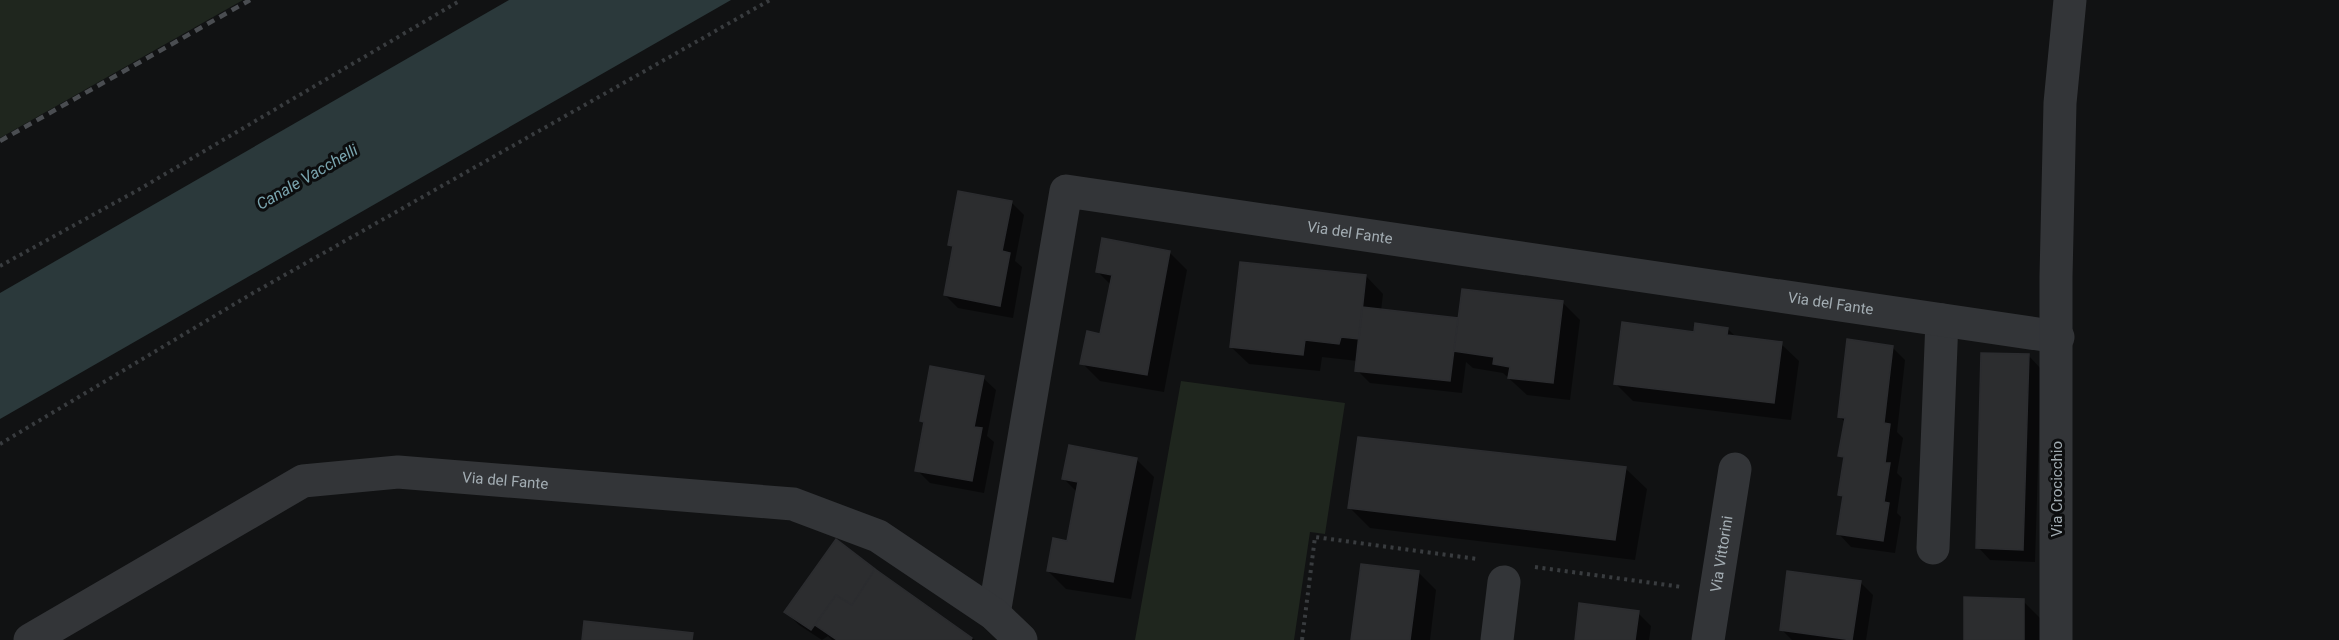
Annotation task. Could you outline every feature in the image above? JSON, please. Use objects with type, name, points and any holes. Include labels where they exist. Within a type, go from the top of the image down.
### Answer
[{"type":"street","name":"Via Crocicchio","points":[[2056,640],[2058,337],[2056,277],[2060,103],[2070,0]]},
{"type":"street","name":"Via del Fante","points":[[994,614],[1066,191],[2058,337]]},
{"type":"street","points":[[1933,548],[1942,320]]},
{"type":"street","name":"Via Vittorini","points":[[1708,640],[1734,469]]},
{"type":"street","name":"Via del Fante","points":[[30,640],[303,481],[398,472],[793,504],[878,536],[994,614],[1021,640]]},
{"type":"street","points":[[1497,640],[1504,582]]},
{"type":"path","points":[[0,266],[138,190],[461,0]]},
{"type":"path","points":[[0,444],[253,293],[770,0]]},
{"type":"shaded area","points":[[0,0],[243,0],[0,138]]},
{"type":"shaded area","points":[[1181,381],[1345,403],[1325,534],[1310,532],[1294,640],[1135,640]]},
{"type":"water","name":"Canale Vacchelli","points":[[509,0],[731,0],[0,419],[0,293]]},
{"type":"building","points":[[958,191],[1012,201],[1002,251],[1010,253],[1000,306],[944,295],[953,246],[948,245]]},
{"type":"building","points":[[1102,238],[1170,251],[1147,375],[1080,364],[1087,331],[1100,334],[1112,275],[1096,272]]},
{"type":"building","points":[[1240,262],[1366,275],[1359,339],[1341,337],[1339,344],[1305,340],[1303,355],[1230,347]]},
{"type":"building","points":[[1462,289],[1563,301],[1553,383],[1508,378],[1510,367],[1493,364],[1494,357],[1454,351]]},
{"type":"building","points":[[1362,307],[1458,318],[1450,381],[1355,371]]},
{"type":"building","points":[[1622,322],[1694,332],[1695,323],[1728,328],[1727,335],[1782,342],[1774,403],[1614,384]]},
{"type":"building","points":[[1847,339],[1893,346],[1884,423],[1890,424],[1885,463],[1890,463],[1884,502],[1889,503],[1883,541],[1837,534],[1843,496],[1838,495],[1844,457],[1838,456],[1845,418],[1838,417]]},
{"type":"building","points":[[1981,353],[2029,354],[2023,550],[1976,548]]},
{"type":"building","points":[[930,366],[984,376],[974,427],[982,428],[972,481],[915,471],[924,422],[920,421]]},
{"type":"building","points":[[1358,437],[1626,467],[1615,540],[1348,508]]},
{"type":"building","points":[[1069,445],[1137,458],[1113,582],[1047,571],[1053,538],[1067,541],[1078,482],[1062,479]]},
{"type":"building","points":[[836,539],[875,569],[852,605],[836,595],[811,630],[784,612]]},
{"type":"building","points":[[1361,564],[1419,571],[1410,640],[1351,640]]},
{"type":"building","points":[[875,569],[972,638],[971,640],[837,640],[815,625],[836,595],[852,605]]},
{"type":"building","points":[[1787,571],[1861,581],[1852,640],[1780,630]]},
{"type":"building","points":[[1964,597],[2024,599],[2024,640],[1964,640]]},
{"type":"building","points":[[1579,603],[1639,611],[1635,640],[1575,640]]},
{"type":"building","points":[[584,621],[693,633],[692,640],[582,640]]},
{"type":"railway","points":[[0,141],[250,0]]}]
